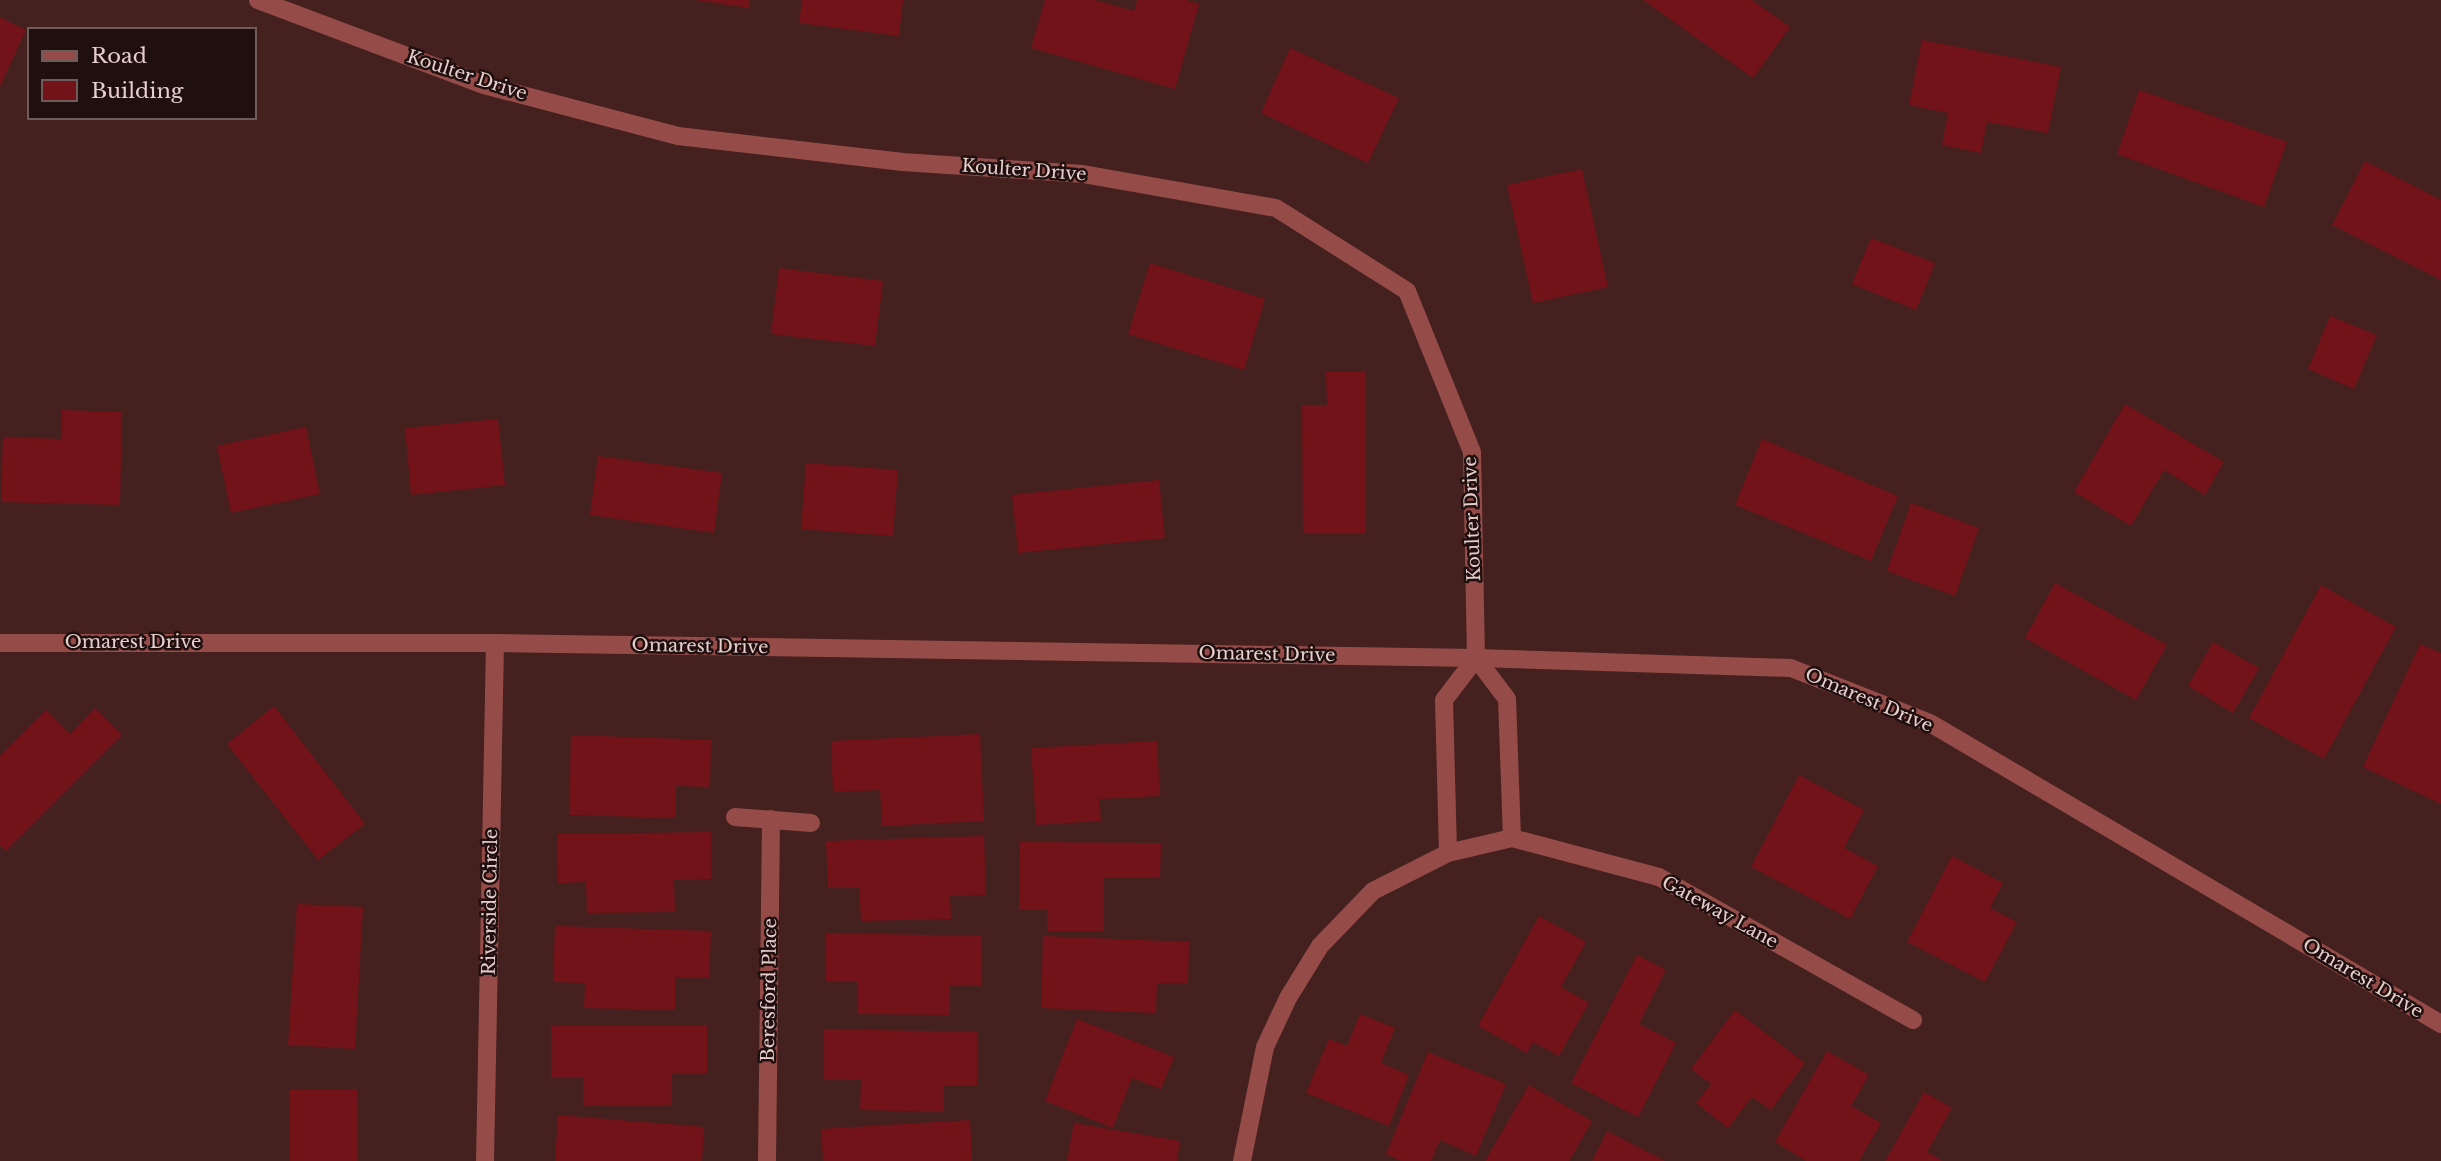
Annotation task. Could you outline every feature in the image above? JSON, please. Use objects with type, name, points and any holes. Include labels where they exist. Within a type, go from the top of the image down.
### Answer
[{"type":"street","name":"Koulter Drive","points":[[258,0],[484,85],[678,136],[903,162],[1083,174],[1276,208],[1407,291],[1472,453],[1476,657]]},
{"type":"street","name":"Omarest Drive","points":[[0,643],[495,643],[1476,657],[1791,668],[1930,723],[2441,1024]]},
{"type":"street","name":"Riverside Circle","points":[[485,1161],[495,643]]},
{"type":"street","points":[[1448,853],[1444,700],[1476,657],[1507,699],[1512,838]]},
{"type":"street","points":[[735,817],[811,823]]},
{"type":"street","name":"Beresford Place","points":[[767,1161],[772,819]]},
{"type":"street","name":"Gateway Lane","points":[[1242,1161],[1265,1047],[1289,998],[1320,946],[1373,891],[1448,853],[1512,838],[1658,877],[1913,1020]]},
{"type":"building","points":[[695,0],[749,0],[749,8]]},
{"type":"building","points":[[802,0],[903,0],[899,36],[799,23]]},
{"type":"building","points":[[1045,0],[1095,0],[1134,11],[1137,0],[1186,0],[1199,4],[1175,89],[1031,48]]},
{"type":"building","points":[[1643,0],[1752,0],[1790,27],[1753,78]]},
{"type":"building","points":[[0,17],[26,30],[0,87]]},
{"type":"building","points":[[1922,40],[2061,67],[2048,133],[1987,122],[1981,153],[1942,145],[1948,113],[1909,105]]},
{"type":"building","points":[[1290,48],[1399,98],[1368,163],[1261,113]]},
{"type":"building","points":[[2139,90],[2287,142],[2264,207],[2117,154]]},
{"type":"building","points":[[2365,161],[2441,200],[2441,280],[2332,225]]},
{"type":"building","points":[[1582,169],[1608,287],[1533,303],[1507,185]]},
{"type":"building","points":[[1871,238],[1935,263],[1916,310],[1852,284]]},
{"type":"building","points":[[1150,263],[1265,299],[1244,370],[1128,334]]},
{"type":"building","points":[[779,268],[883,281],[875,346],[771,334]]},
{"type":"building","points":[[2330,316],[2377,335],[2354,389],[2308,369]]},
{"type":"building","points":[[1326,372],[1366,372],[1366,533],[1303,533],[1302,405],[1327,405]]},
{"type":"building","points":[[2125,404],[2224,462],[2205,495],[2164,470],[2131,526],[2074,492]]},
{"type":"building","points":[[62,410],[122,412],[120,505],[1,502],[3,437],[62,439]]},
{"type":"building","points":[[498,419],[505,485],[411,495],[405,428]]},
{"type":"building","points":[[306,427],[320,494],[231,513],[217,446]]},
{"type":"building","points":[[1762,439],[1898,496],[1871,561],[1735,505]]},
{"type":"building","points":[[598,456],[722,473],[714,533],[590,515]]},
{"type":"building","points":[[806,463],[898,470],[893,536],[801,529]]},
{"type":"building","points":[[1159,480],[1165,538],[1018,553],[1012,495]]},
{"type":"building","points":[[1911,503],[1979,528],[1955,596],[1887,571]]},
{"type":"building","points":[[2055,583],[2167,645],[2136,700],[2025,638]]},
{"type":"building","points":[[2321,585],[2396,627],[2324,759],[2249,718]]},
{"type":"building","points":[[2213,642],[2259,668],[2233,713],[2188,686]]},
{"type":"building","points":[[2420,644],[2441,653],[2441,804],[2363,767]]},
{"type":"building","points":[[274,706],[365,824],[318,860],[227,744]]},
{"type":"building","points":[[95,708],[122,735],[6,851],[0,845],[0,756],[46,710],[70,734]]},
{"type":"building","points":[[980,734],[984,821],[882,826],[880,790],[833,792],[831,741]]},
{"type":"building","points":[[571,735],[711,740],[710,787],[676,786],[676,818],[569,815]]},
{"type":"building","points":[[1157,741],[1160,796],[1099,799],[1101,821],[1036,825],[1031,748]]},
{"type":"building","points":[[1799,775],[1864,810],[1844,848],[1878,866],[1850,919],[1751,867]]},
{"type":"building","points":[[711,832],[711,879],[674,880],[675,912],[587,913],[586,882],[558,883],[557,834]]},
{"type":"building","points":[[984,836],[986,895],[950,896],[951,919],[861,921],[859,888],[828,888],[826,841]]},
{"type":"building","points":[[1020,842],[1161,843],[1160,877],[1104,877],[1104,931],[1047,931],[1047,910],[1019,910]]},
{"type":"building","points":[[1952,856],[2003,883],[1990,908],[2017,922],[1985,982],[1907,942]]},
{"type":"building","points":[[297,904],[363,907],[355,1049],[288,1045]]},
{"type":"building","points":[[1539,916],[1586,942],[1561,987],[1589,1003],[1559,1056],[1533,1042],[1527,1053],[1478,1026]]},
{"type":"building","points":[[555,926],[711,931],[709,978],[675,977],[675,1010],[584,1008],[585,983],[553,982]]},
{"type":"building","points":[[826,933],[981,936],[981,986],[950,985],[950,1015],[857,1014],[857,981],[826,981]]},
{"type":"building","points":[[1043,936],[1189,942],[1188,983],[1157,983],[1156,1013],[1041,1008]]},
{"type":"building","points":[[1637,955],[1666,970],[1639,1024],[1676,1043],[1638,1117],[1571,1083]]},
{"type":"building","points":[[1735,1010],[1805,1063],[1771,1110],[1752,1097],[1728,1128],[1696,1103],[1711,1084],[1691,1069]]},
{"type":"building","points":[[1360,1014],[1395,1028],[1381,1063],[1409,1075],[1389,1126],[1306,1093],[1329,1039],[1347,1046]]},
{"type":"building","points":[[1077,1019],[1174,1057],[1161,1089],[1132,1078],[1113,1128],[1045,1101]]},
{"type":"building","points":[[707,1025],[707,1073],[672,1073],[672,1106],[583,1106],[583,1078],[551,1078],[551,1026]]},
{"type":"building","points":[[824,1029],[977,1032],[977,1085],[944,1085],[944,1112],[860,1110],[861,1080],[824,1080]]},
{"type":"building","points":[[1827,1051],[1869,1075],[1851,1106],[1881,1123],[1859,1161],[1806,1161],[1775,1142]]},
{"type":"building","points":[[1428,1052],[1506,1084],[1476,1156],[1440,1140],[1431,1161],[1401,1161],[1386,1154]]},
{"type":"building","points":[[1529,1085],[1592,1121],[1569,1161],[1485,1161]]},
{"type":"building","points":[[289,1089],[357,1089],[358,1161],[289,1161]]},
{"type":"building","points":[[1924,1092],[1952,1108],[1927,1152],[1943,1161],[1885,1161]]},
{"type":"building","points":[[558,1115],[704,1127],[702,1161],[555,1161]]},
{"type":"building","points":[[970,1120],[972,1161],[823,1161],[821,1129]]},
{"type":"building","points":[[1074,1123],[1180,1141],[1177,1161],[1067,1161]]},
{"type":"building","points":[[1607,1131],[1665,1161],[1592,1161]]}]
